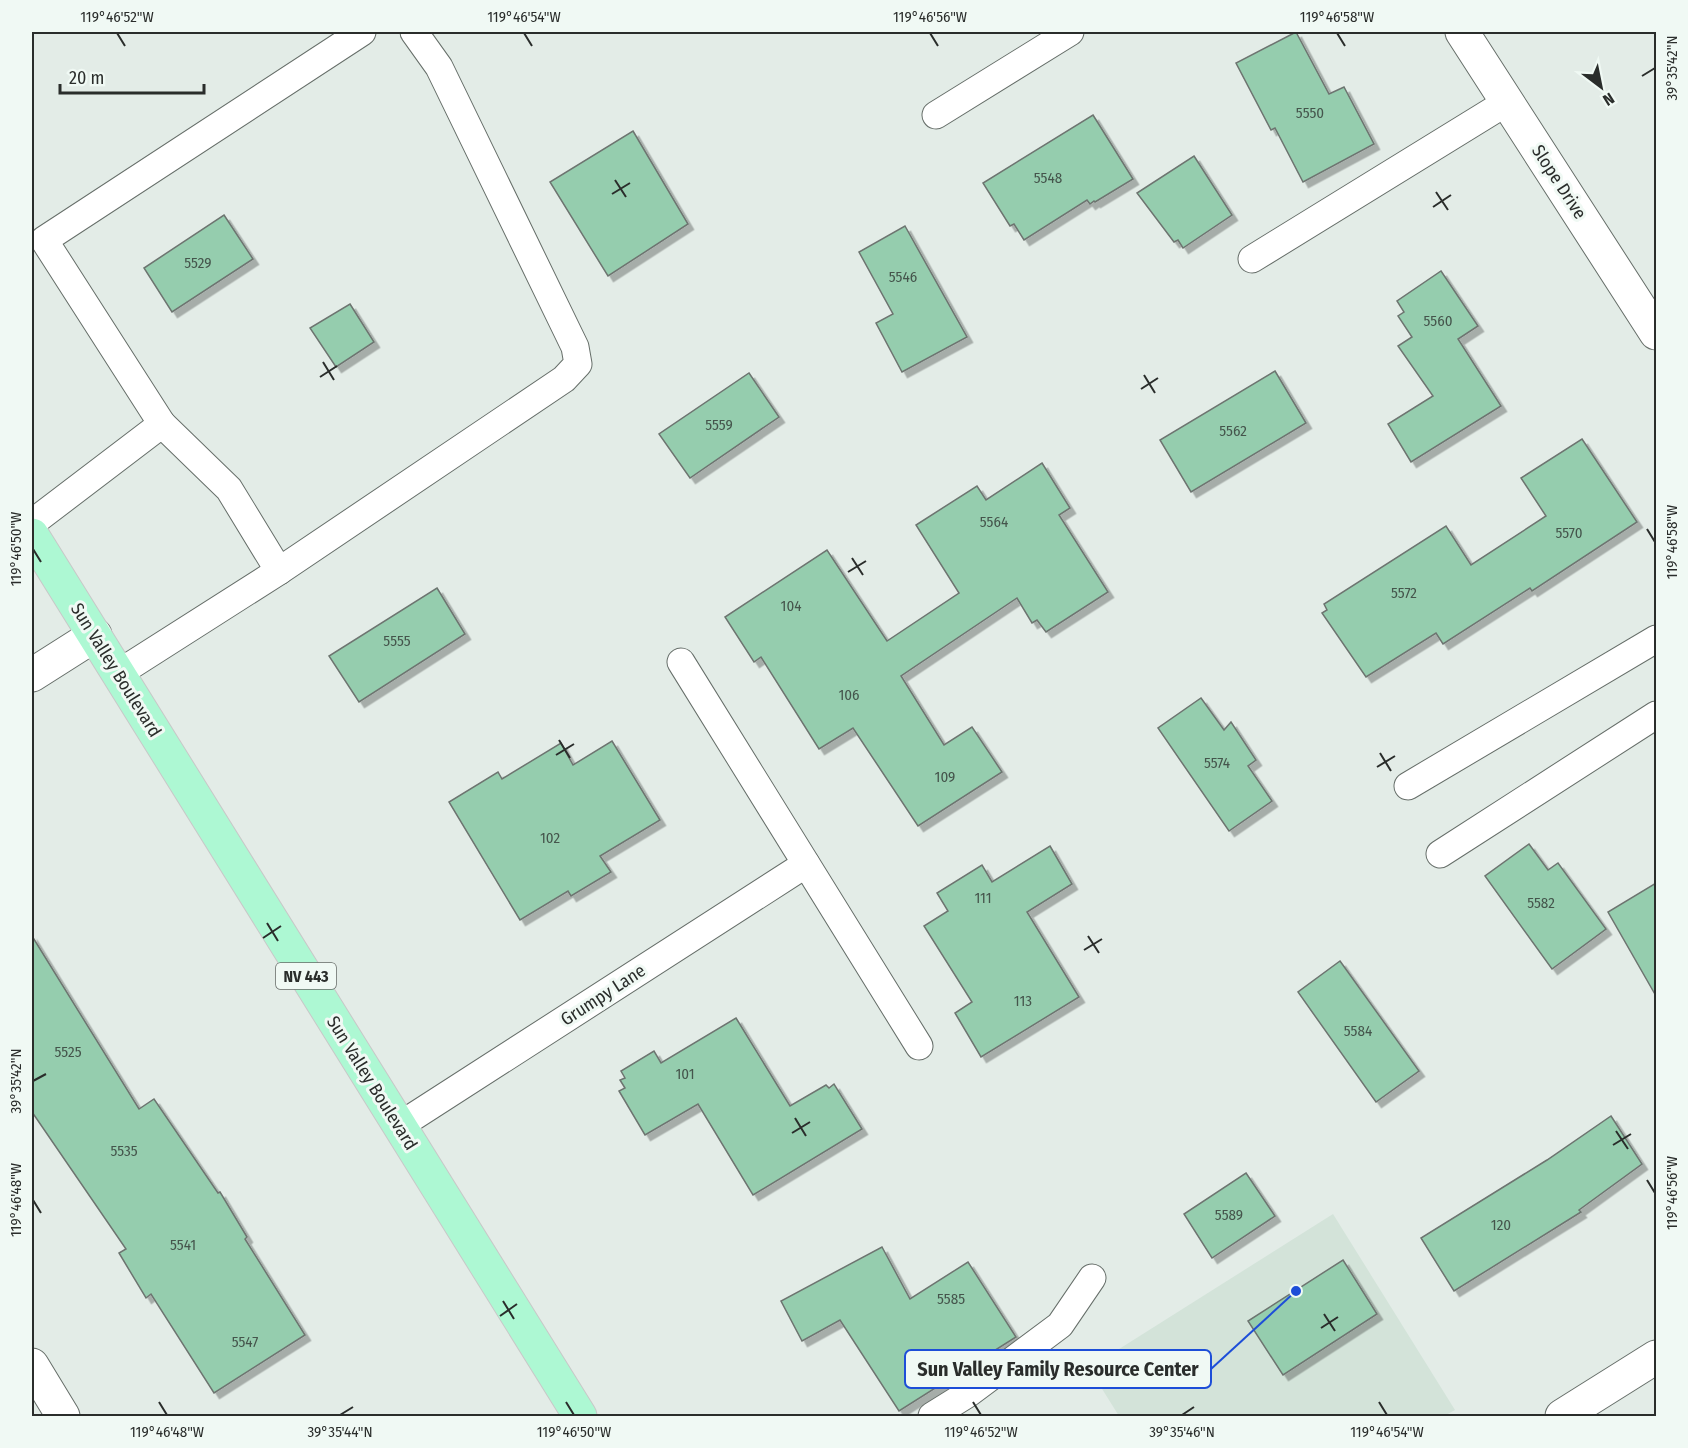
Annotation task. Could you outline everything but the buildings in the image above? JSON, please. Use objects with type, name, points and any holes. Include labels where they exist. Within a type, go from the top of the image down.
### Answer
[{"type":"main road","name":"Sun Valley Boulevard","points":[[32,536],[580,1416]]},
{"type":"street","name":"Slope Drive","points":[[1462,32],[1656,333]]},
{"type":"street","points":[[32,675],[95,635]]},
{"type":"street","points":[[1562,1416],[1656,1357]]},
{"type":"street","points":[[32,1365],[63,1416]]},
{"type":"lane","points":[[279,571],[229,489],[162,424],[38,231],[362,32]]},
{"type":"lane","points":[[119,673],[279,571],[554,386],[578,364],[575,347],[439,67],[414,32]]},
{"type":"lane","points":[[936,115],[1070,32]]},
{"type":"lane","points":[[1252,259],[1507,102]]},
{"type":"lane","points":[[32,523],[162,424]]},
{"type":"lane","points":[[1408,786],[1656,639]]},
{"type":"lane","points":[[681,662],[919,1046]]},
{"type":"lane","points":[[1440,854],[1656,715]]},
{"type":"lane","name":"Grumpy Lane","points":[[399,1126],[806,864]]},
{"type":"lane","points":[[932,1416],[969,1393],[1060,1325],[1092,1278]]},
{"type":"shaded area","points":[[1333,1214],[1455,1410],[1444,1416],[1119,1416],[1089,1368]]},
{"type":"place","name":"Sun Valley Family Resource Center","points":[[1296,1291]]}]
